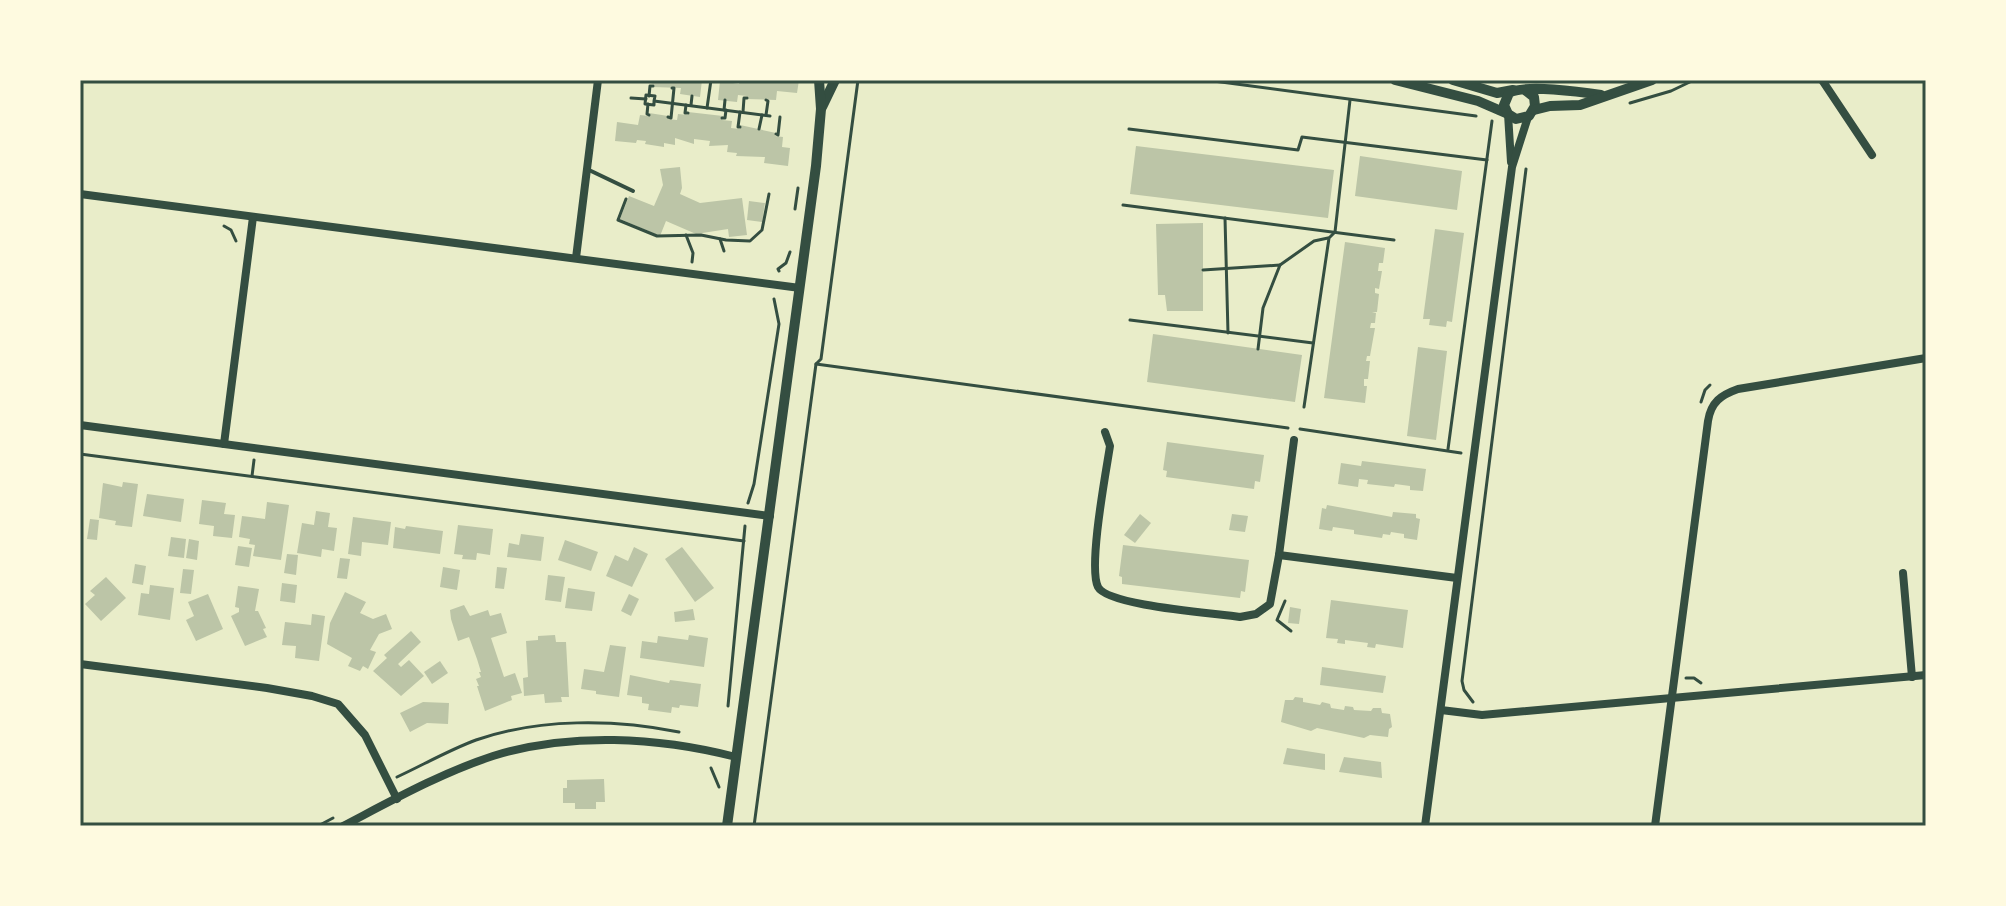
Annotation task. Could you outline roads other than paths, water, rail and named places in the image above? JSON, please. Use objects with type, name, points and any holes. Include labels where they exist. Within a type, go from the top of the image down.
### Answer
[{"type":"street","points":[[576,258],[598,80]]},
{"type":"street","points":[[727,826],[800,288],[821,109],[819,80]]},
{"type":"street","points":[[821,109],[835,80]]},
{"type":"street","points":[[1395,80],[1478,101],[1516,119],[1542,107],[1580,105],[1601,95],[1652,80]]},
{"type":"street","points":[[1453,80],[1497,93],[1571,90],[1601,95]]},
{"type":"street","points":[[1822,80],[1872,155]]},
{"type":"street","points":[[1425,826],[1512,167],[1508,114],[1504,101],[1513,90]]},
{"type":"street","points":[[1512,167],[1534,97],[1525,90]]},
{"type":"street","points":[[80,194],[800,288]]},
{"type":"street","points":[[224,444],[253,217]]},
{"type":"street","points":[[1655,826],[1708,421],[1715,401],[1738,389],[1926,358]]},
{"type":"street","points":[[80,425],[770,516]]},
{"type":"street","points":[[1105,432],[1110,446],[1095,564],[1098,588],[1108,597],[1127,602],[1240,617],[1256,614],[1270,604],[1294,440]]},
{"type":"street","points":[[1279,555],[1457,578]]},
{"type":"street","points":[[1903,573],[1912,677]]},
{"type":"street","points":[[80,664],[267,688],[338,704],[365,735],[397,799]]},
{"type":"street","points":[[1441,710],[1482,715],[1926,675]]},
{"type":"street","points":[[343,826],[466,766],[537,745],[623,740],[736,757]]},
{"type":"lane","points":[[587,168],[632,190]]}]
